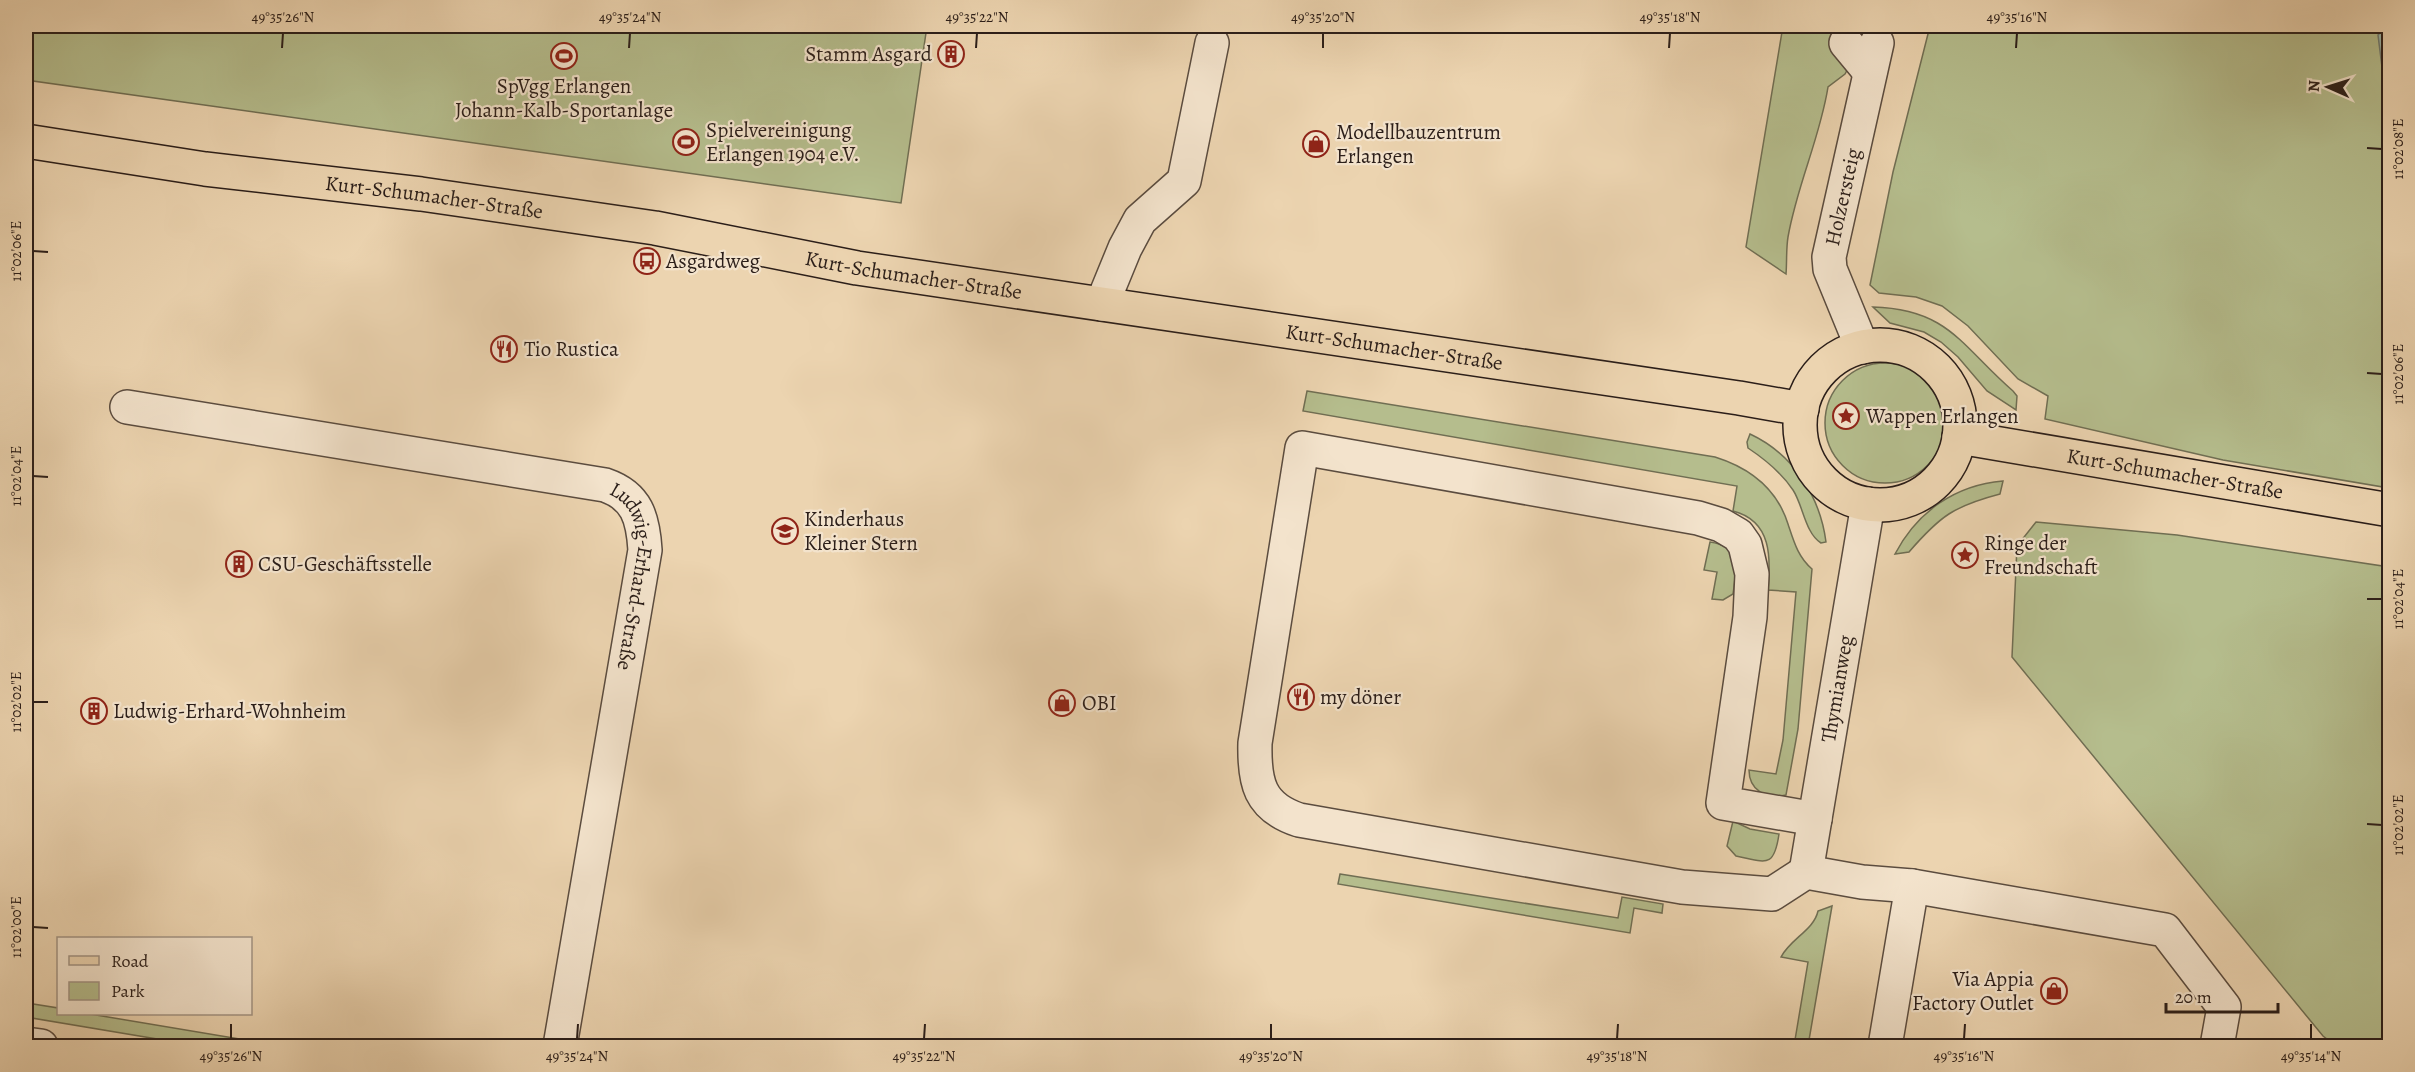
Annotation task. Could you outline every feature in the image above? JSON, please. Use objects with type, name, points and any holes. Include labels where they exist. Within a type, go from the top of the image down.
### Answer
[{"type":"main road","name":"Kurt-Schumacher-Straße","points":[[26,141],[205,169],[421,194],[655,228],[857,268],[1802,409]]},
{"type":"main road","points":[[1874,345],[1900,347],[1932,363],[1954,393],[1960,417],[1959,437],[1954,457],[1947,469],[1925,491],[1896,503],[1868,504],[1852,500],[1836,491],[1818,475],[1804,447],[1801,432],[1802,409],[1811,385],[1825,367],[1842,355],[1862,347],[1874,345]]},
{"type":"main road","name":"Kurt-Schumacher-Straße","points":[[1959,437],[2390,510]]},
{"type":"street","points":[[1102,304],[1125,248],[1140,220],[1184,181],[1212,43]]},
{"type":"street","name":"Holzersteig","points":[[1862,347],[1833,277],[1829,257],[1865,52]]},
{"type":"street","name":"Ludwig-Erhard-Straße","points":[[127,407],[605,485],[626,496],[640,515],[645,550],[560,1047]]},
{"type":"street","points":[[1815,819],[1723,804],[1751,604],[1752,574],[1745,545],[1738,535],[1721,525],[1698,518],[1302,448],[1258,723],[1254,763],[1259,786],[1274,808],[1291,817],[1682,887],[1772,894],[1806,872],[1862,882],[1912,886],[2165,930],[2224,1007],[2217,1047]]},
{"type":"street","name":"Thymianweg","points":[[1806,872],[1868,504]]},
{"type":"street","points":[[1885,1047],[1912,886]]},
{"type":"street","points":[[26,1044],[41,1047]]},
{"type":"green space","name":"Spielvereinigung Erlangen 1904 e.V.","points":[[26,26],[927,26],[901,203],[26,80]]},
{"type":"green space","points":[[1783,26],[1871,26],[1845,74],[1828,87],[1820,125],[1792,218],[1787,242],[1786,274],[1746,247]]},
{"type":"green space","points":[[1930,26],[2389,26],[2389,488],[2223,460],[2045,419],[2048,396],[2018,379],[1968,326],[1942,306],[1916,297],[1879,293],[1870,285],[1893,172]]},
{"type":"green space","points":[[1873,307],[1899,309],[1920,315],[1952,333],[2013,391],[2017,396],[2016,410],[1987,391],[1958,357],[1941,342],[1924,332],[1890,323]]},
{"type":"green space","points":[[1885,363],[1908,367],[1928,380],[1941,400],[1945,423],[1941,446],[1928,466],[1908,479],[1885,483],[1862,479],[1842,466],[1829,446],[1825,423],[1829,400],[1842,380],[1862,367]]},
{"type":"green space","points":[[1307,391],[1715,457],[1751,474],[1777,500],[1797,549],[1812,569],[1798,729],[1786,795],[1772,796],[1760,792],[1752,783],[1749,770],[1776,774],[1783,740],[1796,592],[1768,590],[1769,554],[1766,542],[1755,523],[1746,516],[1733,511],[1737,486],[1303,411]]},
{"type":"green space","points":[[1750,434],[1779,453],[1802,478],[1818,509],[1826,542],[1821,543],[1811,533],[1793,490],[1767,462],[1748,448],[1747,442]]},
{"type":"green space","points":[[2003,481],[2000,494],[1959,508],[1939,521],[1909,552],[1895,554],[1914,525],[1939,503],[1969,488]]},
{"type":"green space","points":[[2036,522],[2177,535],[2389,567],[2389,1046],[2336,1046],[2323,1036],[2012,657],[2017,546]]},
{"type":"green space","points":[[1710,542],[1727,548],[1734,560],[1733,594],[1723,600],[1712,599],[1717,572],[1704,570]]},
{"type":"green space","points":[[1733,821],[1750,829],[1779,834],[1771,858],[1761,861],[1736,856],[1727,846]]},
{"type":"green space","points":[[1340,874],[1618,918],[1622,897],[1663,904],[1662,913],[1634,908],[1630,933],[1338,884]]},
{"type":"green space","points":[[1832,906],[1808,1046],[1794,1046],[1808,962],[1781,957],[1812,924],[1818,911]]},
{"type":"green space","points":[[27,1003],[57,1008],[57,1015],[96,1015],[282,1046],[199,1046],[26,1017]]},
{"type":"water","points":[[2386,26],[2389,26],[2389,71],[2382,67],[2378,35]]},
{"type":"place","name":"Stamm Asgard","points":[[951,54]]},
{"type":"place","name":"SpVgg Erlangen Johann-Kalb-Sportanlage","points":[[564,56]]},
{"type":"place","name":"Spielvereinigung Erlangen 1904 e.V.","points":[[686,142]]},
{"type":"place","name":"Modellbauzentrum Erlangen","points":[[1316,144]]},
{"type":"place","name":"Asgardweg","points":[[647,261]]},
{"type":"place","name":"Tio Rustica","points":[[504,349]]},
{"type":"place","name":"Wappen Erlangen","points":[[1846,416]]},
{"type":"place","name":"Kinderhaus Kleiner Stern","points":[[785,531]]},
{"type":"place","name":"Ringe der Freundschaft","points":[[1965,555]]},
{"type":"place","name":"CSU-Geschäftsstelle","points":[[239,564]]},
{"type":"place","name":"my döner","points":[[1301,697]]},
{"type":"place","name":"OBI","points":[[1062,703]]},
{"type":"place","name":"Ludwig-Erhard-Wohnheim","points":[[94,711]]},
{"type":"place","name":"Via Appia Factory Outlet","points":[[2054,991]]}]
